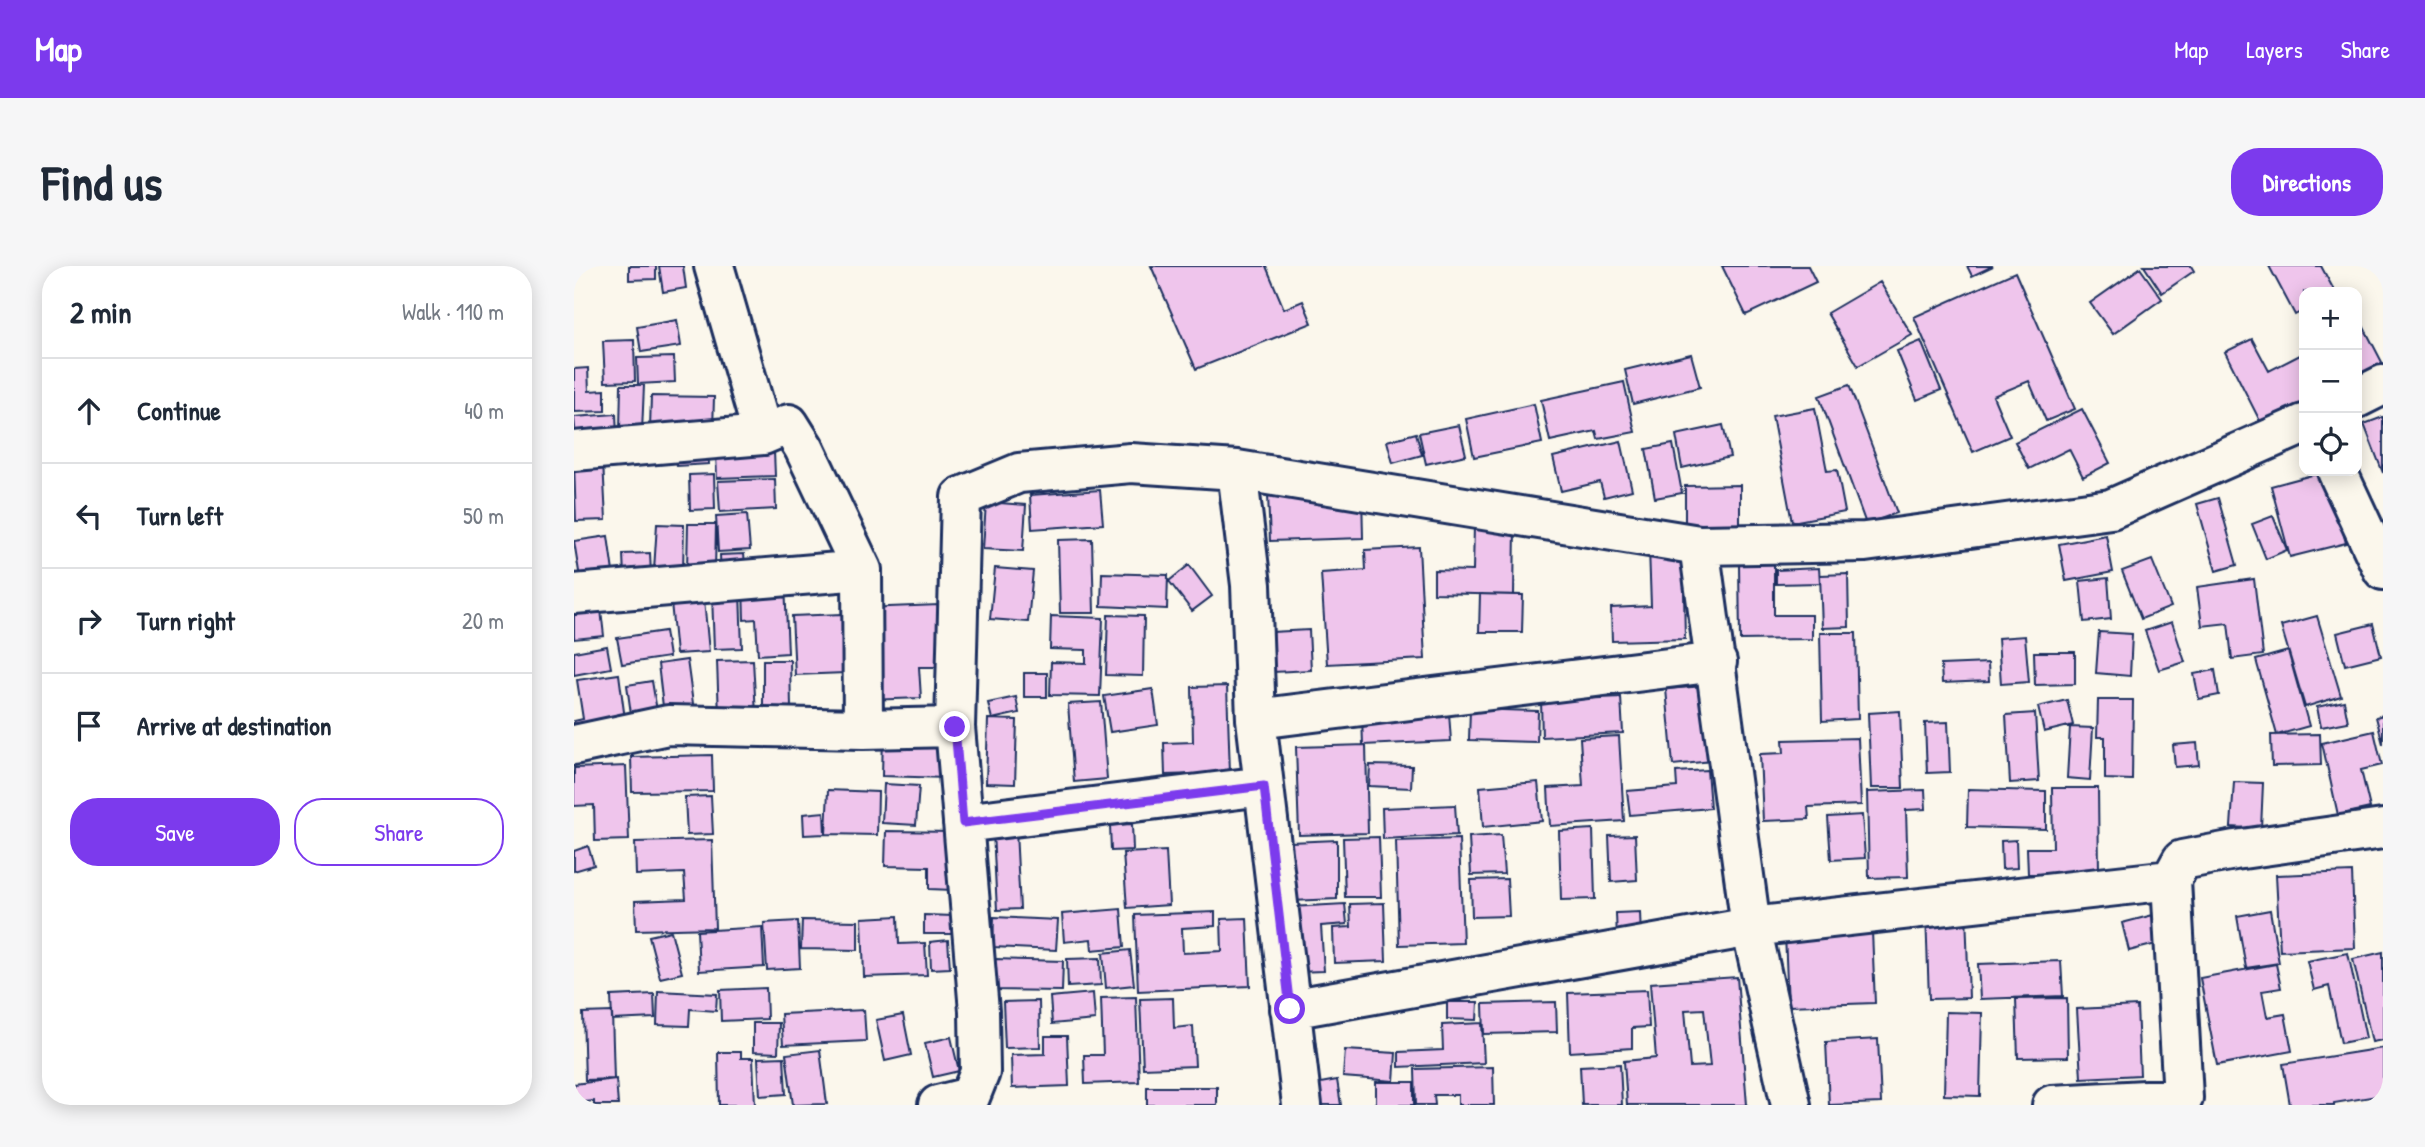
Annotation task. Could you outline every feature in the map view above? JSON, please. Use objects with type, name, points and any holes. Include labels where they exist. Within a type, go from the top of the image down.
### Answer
[{"type":"street","points":[[714,266],[763,435]]},
{"type":"street","points":[[2362,396],[2383,385]]},
{"type":"street","points":[[574,451],[763,435],[789,424],[804,448],[862,570],[863,729]]},
{"type":"street","points":[[938,1105],[970,1097],[980,1072],[979,1011],[955,727],[961,496],[1019,473],[1131,463],[1237,470],[1699,545],[1864,542],[2111,509],[2299,426]]},
{"type":"street","points":[[1237,470],[1251,585],[1256,719],[1302,1105]]},
{"type":"street","points":[[2339,476],[2383,570]]},
{"type":"street","points":[[1699,545],[1751,927],[1791,1105]]},
{"type":"street","points":[[574,594],[862,570]]},
{"type":"street","points":[[1256,719],[1717,662]]},
{"type":"street","points":[[574,745],[668,725],[863,729],[955,727]]},
{"type":"street","points":[[963,823],[1264,786]]},
{"type":"street","points":[[2064,1104],[2183,1098],[2171,880],[2182,860],[2383,829]]},
{"type":"street","points":[[1290,1009],[1751,927],[2171,880]]},
{"type":"building","points":[[629,266],[656,266],[656,279],[629,280]]},
{"type":"building","points":[[659,266],[683,266],[686,288],[663,292]]},
{"type":"building","points":[[1151,266],[1266,266],[1284,309],[1303,301],[1312,323],[1196,369]]},
{"type":"building","points":[[1722,266],[1808,266],[1816,282],[1746,315]]},
{"type":"building","points":[[1967,266],[1993,266],[1972,276]]},
{"type":"building","points":[[2144,266],[2191,266],[2194,271],[2162,293]]},
{"type":"building","points":[[2269,266],[2321,266],[2332,287],[2299,287],[2299,313],[2295,315]]},
{"type":"building","points":[[2140,268],[2162,299],[2113,334],[2090,303]]},
{"type":"building","points":[[2015,272],[2075,409],[2046,421],[2029,381],[1993,396],[2010,436],[1973,452],[1914,317]]},
{"type":"building","points":[[1880,282],[1912,335],[1858,366],[1827,313]]},
{"type":"building","points":[[677,320],[681,346],[641,352],[637,327]]},
{"type":"building","points":[[2362,324],[2383,364],[2362,374]]},
{"type":"building","points":[[2252,339],[2269,371],[2299,356],[2299,406],[2262,425],[2225,352]]},
{"type":"building","points":[[634,340],[635,381],[605,382],[603,341]]},
{"type":"building","points":[[1921,341],[1941,390],[1917,400],[1897,351]]},
{"type":"building","points":[[1691,354],[1700,387],[1633,404],[1625,370]]},
{"type":"building","points":[[674,357],[675,382],[638,384],[637,358]]},
{"type":"building","points":[[588,368],[589,391],[605,390],[605,411],[574,412],[574,369]]},
{"type":"building","points":[[1624,382],[1635,432],[1598,439],[1596,431],[1550,441],[1541,400]]},
{"type":"building","points":[[621,385],[644,385],[642,432],[620,431]]},
{"type":"building","points":[[1849,385],[1897,513],[1866,524],[1819,396]]},
{"type":"building","points":[[651,396],[714,397],[713,430],[650,428]]},
{"type":"building","points":[[1534,404],[1542,443],[1474,457],[1466,419]]},
{"type":"building","points":[[1815,408],[1827,471],[1837,470],[1845,512],[1792,522],[1772,416]]},
{"type":"building","points":[[2082,409],[2110,463],[2083,477],[2069,449],[2029,469],[2015,442]]},
{"type":"building","points":[[616,414],[617,436],[576,439],[574,417]]},
{"type":"building","points":[[2383,417],[2383,473],[2364,424]]},
{"type":"building","points":[[1459,425],[1466,455],[1426,464],[1419,433]]},
{"type":"building","points":[[1723,425],[1730,457],[1682,468],[1676,435]]},
{"type":"building","points":[[1416,433],[1422,455],[1393,463],[1387,441]]},
{"type":"building","points":[[707,441],[709,464],[677,466],[675,443]]},
{"type":"building","points":[[1621,441],[1632,490],[1604,497],[1600,482],[1561,491],[1553,457]]},
{"type":"building","points":[[1673,444],[1682,493],[1655,498],[1646,449]]},
{"type":"building","points":[[774,451],[775,476],[717,478],[716,453]]},
{"type":"building","points":[[603,461],[606,520],[576,521],[574,463]]},
{"type":"building","points":[[714,474],[715,509],[690,510],[689,475]]},
{"type":"building","points":[[2308,476],[2328,476],[2346,543],[2290,557],[2271,486]]},
{"type":"building","points":[[775,479],[776,509],[720,512],[718,481]]},
{"type":"building","points":[[1740,485],[1740,527],[1685,527],[1685,486]]},
{"type":"building","points":[[1100,490],[1103,524],[1032,529],[1030,495]]},
{"type":"building","points":[[1362,492],[1363,538],[1270,541],[1268,495]]},
{"type":"building","points":[[2218,498],[2237,565],[2216,571],[2197,504]]},
{"type":"building","points":[[986,502],[1026,505],[1023,551],[983,549]]},
{"type":"building","points":[[747,514],[750,550],[718,552],[716,516]]},
{"type":"building","points":[[2273,516],[2287,550],[2266,559],[2252,524]]},
{"type":"building","points":[[657,524],[684,525],[683,571],[654,570]]},
{"type":"building","points":[[688,524],[716,524],[715,570],[687,569]]},
{"type":"building","points":[[1474,526],[1515,527],[1514,595],[1434,593],[1434,570],[1473,571]]},
{"type":"building","points":[[2106,535],[2113,572],[2066,581],[2059,544]]},
{"type":"building","points":[[608,536],[613,572],[580,578],[574,541]]},
{"type":"building","points":[[1092,539],[1094,613],[1060,613],[1058,540]]},
{"type":"building","points":[[1419,547],[1425,659],[1327,664],[1321,573],[1366,570],[1365,550]]},
{"type":"building","points":[[1649,548],[1683,548],[1685,639],[1612,641],[1611,608],[1651,606]]},
{"type":"building","points":[[650,553],[651,575],[624,576],[623,554]]},
{"type":"building","points":[[744,554],[746,573],[721,575],[720,555]]},
{"type":"building","points":[[2152,560],[2171,607],[2141,619],[2122,571]]},
{"type":"building","points":[[1774,563],[1774,615],[1812,615],[1812,639],[1740,640],[1739,564]]},
{"type":"building","points":[[1189,565],[1212,596],[1192,611],[1169,581]]},
{"type":"building","points":[[995,568],[1033,571],[1028,622],[990,619]]},
{"type":"building","points":[[1819,568],[1820,583],[1776,584],[1776,570]]},
{"type":"building","points":[[1102,573],[1168,575],[1167,609],[1101,606]]},
{"type":"building","points":[[1848,574],[1849,627],[1822,628],[1820,575]]},
{"type":"building","points":[[2108,578],[2111,619],[2084,622],[2080,581]]},
{"type":"building","points":[[2254,579],[2263,655],[2232,659],[2228,623],[2202,626],[2197,587]]},
{"type":"building","points":[[785,583],[788,653],[758,655],[756,619],[744,620],[743,584]]},
{"type":"building","points":[[740,593],[742,648],[714,649],[712,594]]},
{"type":"building","points":[[1480,594],[1523,595],[1522,632],[1479,632]]},
{"type":"building","points":[[704,599],[709,652],[676,654],[671,602]]},
{"type":"building","points":[[600,601],[604,636],[574,639],[574,604]]},
{"type":"building","points":[[939,605],[941,667],[919,667],[921,698],[868,700],[864,608]]},
{"type":"building","points":[[842,614],[845,673],[795,675],[792,616]]},
{"type":"building","points":[[1108,615],[1144,616],[1143,676],[1106,675]]},
{"type":"building","points":[[1051,616],[1103,618],[1100,696],[1050,695],[1051,662],[1086,663],[1086,650],[1050,649]]},
{"type":"building","points":[[2317,616],[2341,696],[2305,707],[2281,626]]},
{"type":"building","points":[[2172,622],[2185,662],[2159,670],[2145,631]]},
{"type":"building","points":[[2373,624],[2381,656],[2345,665],[2337,633]]},
{"type":"building","points":[[1309,630],[1311,670],[1273,672],[1271,632]]},
{"type":"building","points":[[665,631],[669,657],[622,664],[617,638]]},
{"type":"building","points":[[2099,632],[2132,634],[2130,676],[2096,673]]},
{"type":"building","points":[[1820,633],[1856,633],[1858,719],[1822,721]]},
{"type":"building","points":[[2025,636],[2029,682],[2001,684],[1998,638]]},
{"type":"building","points":[[607,646],[611,668],[574,675],[574,652]]},
{"type":"building","points":[[2288,651],[2309,726],[2277,735],[2256,660]]},
{"type":"building","points":[[2034,652],[2075,652],[2075,684],[2035,685]]},
{"type":"building","points":[[687,660],[694,711],[664,715],[658,664]]},
{"type":"building","points":[[753,660],[756,714],[719,716],[717,661]]},
{"type":"building","points":[[763,660],[790,660],[791,708],[763,708]]},
{"type":"building","points":[[1988,663],[1989,681],[1942,683],[1941,665]]},
{"type":"building","points":[[2215,670],[2219,695],[2199,699],[2194,674]]},
{"type":"building","points":[[1024,673],[1047,673],[1047,697],[1024,697]]},
{"type":"building","points":[[619,674],[626,727],[574,735],[574,721],[583,719],[577,680]]},
{"type":"building","points":[[652,681],[658,717],[632,721],[627,685]]},
{"type":"building","points":[[1227,686],[1230,773],[1165,775],[1164,743],[1193,742],[1192,687]]},
{"type":"building","points":[[1705,686],[1712,761],[1673,765],[1666,689]]},
{"type":"building","points":[[1153,689],[1158,725],[1110,732],[1104,696]]},
{"type":"building","points":[[1016,697],[1019,713],[992,719],[988,703]]},
{"type":"building","points":[[1621,697],[1623,733],[1542,737],[1541,701]]},
{"type":"building","points":[[2067,700],[2073,725],[2044,732],[2038,707]]},
{"type":"building","points":[[2098,700],[2133,700],[2132,780],[2105,779],[2105,737],[2097,737]]},
{"type":"building","points":[[2344,701],[2348,722],[2321,727],[2317,707]]},
{"type":"building","points":[[1101,702],[1107,779],[1074,782],[1068,704]]},
{"type":"building","points":[[1470,709],[1538,711],[1537,742],[1469,740]]},
{"type":"building","points":[[1900,711],[1903,788],[1871,788],[1868,713]]},
{"type":"building","points":[[1449,713],[1451,741],[1363,745],[1362,716]]},
{"type":"building","points":[[2035,713],[2039,781],[2010,783],[2006,715]]},
{"type":"building","points":[[2383,715],[2383,744],[2376,717]]},
{"type":"building","points":[[988,719],[1017,720],[1015,784],[986,783]]},
{"type":"building","points":[[1948,722],[1950,772],[1927,773],[1925,723]]},
{"type":"building","points":[[2070,727],[2093,728],[2090,780],[2067,778]]},
{"type":"building","points":[[2374,731],[2382,765],[2361,770],[2370,808],[2338,815],[2322,743]]},
{"type":"building","points":[[2320,734],[2321,765],[2272,766],[2271,735]]},
{"type":"building","points":[[883,735],[948,737],[947,778],[882,776]]},
{"type":"building","points":[[1619,736],[1624,821],[1550,826],[1548,788],[1583,786],[1580,738]]},
{"type":"building","points":[[1858,738],[1861,805],[1808,807],[1809,819],[1763,821],[1760,754],[1784,753],[1783,740]]},
{"type":"building","points":[[2197,743],[2199,765],[2175,767],[2173,745]]},
{"type":"building","points":[[1366,745],[1368,833],[1299,835],[1296,747]]},
{"type":"building","points":[[712,755],[713,791],[632,792],[631,757]]},
{"type":"building","points":[[1370,765],[1412,766],[1411,788],[1369,786]]},
{"type":"building","points":[[626,766],[629,840],[595,841],[594,805],[574,806],[574,768]]},
{"type":"building","points":[[1707,770],[1710,808],[1630,815],[1627,791],[1677,787],[1676,772]]},
{"type":"building","points":[[1538,782],[1542,821],[1483,827],[1480,787]]},
{"type":"building","points":[[2234,782],[2263,783],[2261,829],[2231,827]]},
{"type":"building","points":[[884,784],[919,786],[916,825],[882,823]]},
{"type":"building","points":[[2052,788],[2098,788],[2099,874],[2028,874],[2027,848],[2053,848]]},
{"type":"building","points":[[1968,789],[2046,791],[2046,829],[1967,827]]},
{"type":"building","points":[[828,790],[878,792],[877,835],[826,834]]},
{"type":"building","points":[[1925,790],[1926,809],[1906,810],[1908,877],[1869,878],[1867,792]]},
{"type":"building","points":[[711,796],[713,834],[687,835],[685,797]]},
{"type":"building","points":[[1455,805],[1457,835],[1383,839],[1382,808]]},
{"type":"building","points":[[824,812],[825,834],[804,835],[803,814]]},
{"type":"building","points":[[1862,815],[1865,858],[1831,860],[1828,817]]},
{"type":"building","points":[[1132,824],[1133,850],[1111,851],[1110,825]]},
{"type":"building","points":[[1593,829],[1595,899],[1561,900],[1559,831]]},
{"type":"building","points":[[886,831],[954,832],[953,890],[929,889],[929,867],[885,866]]},
{"type":"building","points":[[1016,831],[1020,909],[997,910],[993,832]]},
{"type":"building","points":[[1501,835],[1504,874],[1471,875],[1469,837]]},
{"type":"building","points":[[1635,835],[1637,880],[1611,882],[1609,836]]},
{"type":"building","points":[[1379,837],[1381,897],[1345,897],[1343,838]]},
{"type":"building","points":[[1459,839],[1463,943],[1399,945],[1396,841]]},
{"type":"building","points":[[712,840],[715,928],[636,930],[635,901],[686,899],[684,873],[636,875],[635,842]]},
{"type":"building","points":[[1337,840],[1337,899],[1291,901],[1290,842]]},
{"type":"building","points":[[2016,840],[2017,868],[2002,869],[2001,841]]},
{"type":"building","points":[[588,846],[594,865],[574,871],[574,851]]},
{"type":"building","points":[[1166,851],[1169,905],[1127,908],[1123,853]]},
{"type":"building","points":[[2352,872],[2355,948],[2280,951],[2276,875]]},
{"type":"building","points":[[1507,879],[1509,916],[1472,917],[1471,880]]},
{"type":"building","points":[[1384,903],[1386,961],[1334,963],[1333,928],[1351,927],[1350,904]]},
{"type":"building","points":[[1345,904],[1347,924],[1321,926],[1324,971],[1295,972],[1291,907]]},
{"type":"building","points":[[1121,909],[1124,947],[1092,950],[1091,939],[1064,942],[1062,914]]},
{"type":"building","points":[[2270,910],[2279,963],[2246,968],[2237,916]]},
{"type":"building","points":[[1215,912],[1215,926],[1182,928],[1183,953],[1222,951],[1221,919],[1247,918],[1250,986],[1138,991],[1135,915]]},
{"type":"building","points":[[1640,912],[1641,938],[1617,939],[1616,913]]},
{"type":"building","points":[[1966,912],[1969,998],[1929,999],[1926,913]]},
{"type":"building","points":[[924,915],[954,916],[954,934],[924,934]]},
{"type":"building","points":[[2153,915],[2160,943],[2129,951],[2122,923]]},
{"type":"building","points":[[898,916],[899,944],[925,943],[927,975],[864,977],[862,918]]},
{"type":"building","points":[[994,917],[1058,920],[1056,950],[993,947]]},
{"type":"building","points":[[802,920],[858,921],[858,950],[801,949]]},
{"type":"building","points":[[798,921],[800,968],[767,970],[764,923]]},
{"type":"building","points":[[762,927],[764,967],[699,971],[697,931]]},
{"type":"building","points":[[671,931],[682,973],[660,978],[649,936]]},
{"type":"building","points":[[1872,931],[1875,1003],[1788,1006],[1785,934]]},
{"type":"building","points":[[948,940],[950,968],[931,969],[930,942]]},
{"type":"building","points":[[1130,950],[1134,985],[1106,988],[1103,953]]},
{"type":"building","points":[[2383,952],[2383,1040],[2372,1042],[2353,959]]},
{"type":"building","points":[[2348,953],[2366,1038],[2341,1043],[2329,986],[2314,990],[2307,961]]},
{"type":"building","points":[[1100,958],[1101,985],[1068,987],[1067,959]]},
{"type":"building","points":[[995,959],[1063,961],[1062,991],[994,990]]},
{"type":"building","points":[[2061,961],[2063,996],[1980,999],[1978,964]]},
{"type":"building","points":[[2276,964],[2281,988],[2262,991],[2267,1017],[2285,1014],[2292,1051],[2217,1065],[2200,978]]},
{"type":"building","points":[[1737,977],[1747,1105],[1627,1105],[1624,1061],[1656,1058],[1650,983]],"holes":[[[1704,1009],[1710,1066],[1690,1067],[1685,1010]]]},
{"type":"building","points":[[766,988],[767,1019],[721,1021],[720,990]]},
{"type":"building","points":[[1647,990],[1649,1027],[1632,1028],[1632,1048],[1570,1052],[1568,993]]},
{"type":"building","points":[[658,991],[717,994],[716,1011],[690,1009],[689,1026],[657,1025]]},
{"type":"building","points":[[1093,993],[1095,1020],[1052,1024],[1050,997]]},
{"type":"building","points":[[654,994],[655,1018],[612,1020],[611,996]]},
{"type":"building","points":[[1136,997],[1139,1082],[1085,1084],[1084,1055],[1103,1055],[1101,998]]},
{"type":"building","points":[[1173,998],[1174,1028],[1193,1026],[1195,1066],[1143,1068],[1140,999]]},
{"type":"building","points":[[2067,998],[2068,1057],[2018,1058],[2016,999]]},
{"type":"building","points":[[1039,1001],[1040,1047],[1005,1048],[1003,1002]]},
{"type":"building","points":[[1447,1002],[1478,1002],[1477,1020],[1447,1019]]},
{"type":"building","points":[[1556,1002],[1557,1032],[1484,1034],[1483,1004]]},
{"type":"building","points":[[2137,1006],[2140,1075],[2081,1078],[2077,1009]]},
{"type":"building","points":[[864,1010],[866,1041],[783,1045],[781,1014]]},
{"type":"building","points":[[612,1012],[614,1079],[585,1080],[583,1013]]},
{"type":"building","points":[[1946,1012],[1982,1013],[1980,1096],[1944,1095]]},
{"type":"building","points":[[903,1015],[911,1055],[885,1061],[876,1020]]},
{"type":"building","points":[[753,1023],[779,1023],[778,1053],[753,1052]]},
{"type":"building","points":[[1482,1023],[1484,1063],[1399,1067],[1399,1052],[1443,1050],[1442,1025]]},
{"type":"building","points":[[1045,1036],[1067,1036],[1069,1086],[1012,1088],[1011,1055],[1045,1054]]},
{"type":"building","points":[[951,1037],[959,1071],[933,1077],[925,1043]]},
{"type":"building","points":[[1878,1039],[1881,1103],[1829,1105],[1826,1042]]},
{"type":"building","points":[[2383,1048],[2383,1095],[2334,1105],[2290,1105],[2283,1064]]},
{"type":"building","points":[[820,1050],[827,1104],[793,1105],[786,1054]]},
{"type":"building","points":[[1345,1050],[1396,1053],[1394,1081],[1343,1077]]},
{"type":"building","points":[[718,1052],[741,1052],[741,1058],[753,1058],[755,1105],[719,1105]]},
{"type":"building","points":[[784,1057],[786,1094],[760,1096],[758,1058]]},
{"type":"building","points":[[1620,1064],[1622,1105],[1582,1105],[1580,1066]]},
{"type":"building","points":[[1493,1067],[1494,1105],[1458,1105],[1458,1095],[1434,1095],[1435,1105],[1416,1105],[1415,1069]]},
{"type":"building","points":[[616,1079],[618,1105],[594,1105],[594,1101],[574,1103],[574,1084]]},
{"type":"building","points":[[1337,1080],[1341,1105],[1319,1105],[1315,1084]]},
{"type":"building","points":[[1376,1082],[1414,1082],[1414,1105],[1376,1105]]},
{"type":"building","points":[[1147,1087],[1217,1087],[1217,1105],[1147,1105]]},
{"type":"route","points":[[955,727],[963,823],[1264,786],[1290,1009]]}]
